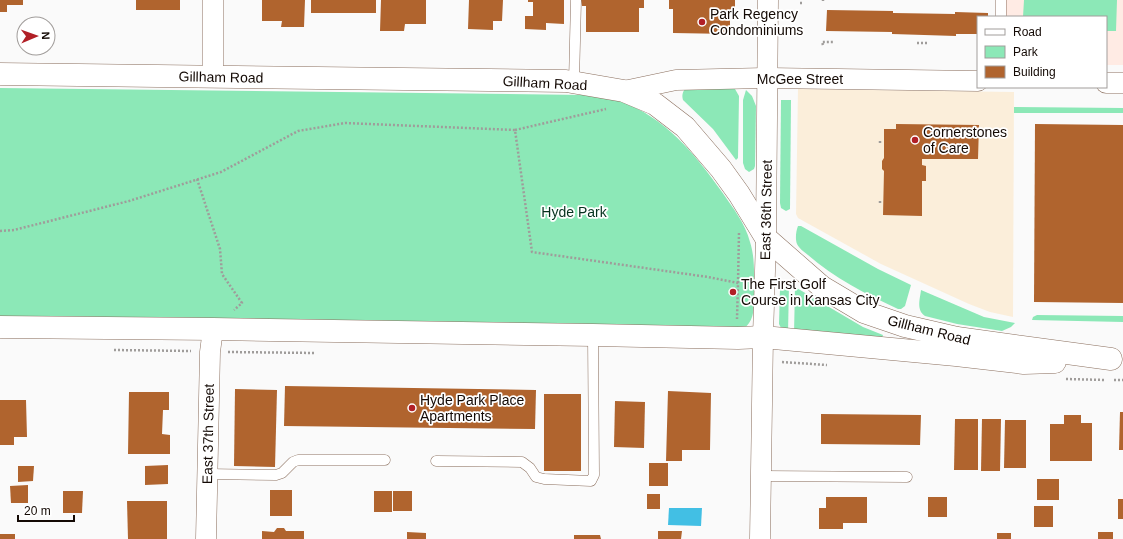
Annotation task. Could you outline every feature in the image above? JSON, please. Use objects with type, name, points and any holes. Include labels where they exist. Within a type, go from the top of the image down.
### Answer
[{"type":"main road","name":"Gillham Road","points":[[0,74],[566,81],[624,91],[655,104],[685,127],[721,169],[739,194],[766,238],[822,287],[864,312],[905,326],[957,338],[1117,360]]},
{"type":"main road","name":"Gillham Road","points":[[0,327],[738,338],[763,337],[1024,363],[1117,360]]},
{"type":"street","points":[[213,0],[213,77]]},
{"type":"street","name":"East 36th Street","points":[[760,539],[766,238],[768,0]]},
{"type":"street","name":"McGee Street","points":[[624,91],[676,80],[768,78],[977,81]]},
{"type":"street","points":[[1107,83],[1123,83]]},
{"type":"street","name":"East 37th Street","points":[[206,539],[210,352],[213,329]]},
{"type":"lane","points":[[574,82],[576,0]]},
{"type":"lane","points":[[1001,0],[1001,16]]},
{"type":"lane","points":[[436,461],[522,462],[530,468],[536,477],[544,480],[592,481],[594,475],[593,335]]},
{"type":"lane","points":[[207,474],[276,475],[282,473],[293,462],[298,460],[385,460]]},
{"type":"lane","points":[[761,476],[907,477]]},
{"type":"path","points":[[823,45],[822,42],[833,42]]},
{"type":"path","points":[[917,43],[929,43]]},
{"type":"path","points":[[0,232],[14,230],[129,201],[221,172],[298,131],[345,123],[515,130],[606,109]]},
{"type":"path","points":[[515,130],[532,252],[708,277],[738,283]]},
{"type":"path","points":[[197,179],[220,249],[222,274],[242,303]]},
{"type":"path","points":[[737,326],[739,230]]},
{"type":"path","points":[[109,350],[322,353]]},
{"type":"path","points":[[763,361],[830,365]]},
{"type":"path","points":[[1059,379],[1123,380]]},
{"type":"shaded area","points":[[1004,0],[1123,0],[1123,65],[1107,65],[1107,16],[1004,16]]},
{"type":"shaded area","points":[[798,89],[1014,92],[1013,317],[990,312],[969,304],[881,264],[798,218],[796,214]]},
{"type":"green space","points":[[1024,0],[1117,0],[1116,31],[1107,31],[1107,16],[1023,16]]},
{"type":"green space","name":"Hyde Park","points":[[0,88],[584,95],[620,101],[651,117],[678,138],[701,164],[738,216],[748,235],[753,254],[754,300],[752,317],[747,326],[743,329],[0,322]]},
{"type":"green space","points":[[685,89],[735,89],[739,96],[738,158],[736,160],[713,129],[683,100],[682,94]]},
{"type":"green space","points":[[746,90],[752,96],[756,106],[755,166],[754,169],[749,172],[745,169],[743,163],[743,100]]},
{"type":"green space","points":[[781,100],[791,100],[790,209],[786,211],[781,208],[780,203]]},
{"type":"green space","points":[[1014,107],[1123,108],[1123,113],[1014,113]]},
{"type":"green space","points":[[798,226],[801,226],[878,269],[911,285],[905,306],[898,309],[851,285],[818,263],[797,244],[796,235]]},
{"type":"green space","points":[[789,284],[788,333],[782,330],[779,324],[780,289],[782,285]]},
{"type":"green space","points":[[795,287],[863,327],[883,335],[881,341],[794,334]]},
{"type":"green space","points":[[921,290],[984,317],[1015,323],[1011,327],[1002,331],[957,324],[925,316],[920,311],[919,301]]},
{"type":"green space","points":[[1037,315],[1123,316],[1123,322],[1032,320],[1033,317]]},
{"type":"water","points":[[669,508],[702,508],[701,526],[668,525]]},
{"type":"building","points":[[0,0],[23,0],[23,5],[7,5],[7,12],[0,12]]},
{"type":"building","points":[[136,0],[180,0],[180,10],[136,10]]},
{"type":"building","points":[[262,0],[305,0],[304,27],[281,27],[282,21],[262,21]]},
{"type":"building","points":[[311,0],[376,0],[376,13],[311,13]]},
{"type":"building","points":[[381,0],[426,0],[426,24],[405,24],[404,31],[380,31]]},
{"type":"building","points":[[469,0],[503,0],[502,21],[493,21],[493,30],[468,29]]},
{"type":"building","points":[[528,0],[564,0],[564,24],[546,23],[546,30],[525,29],[525,16],[533,16],[533,2],[528,2]]},
{"type":"building","points":[[581,0],[644,0],[644,8],[639,8],[639,32],[586,32],[586,6],[582,6]]},
{"type":"building","name":"Park Regency Condominiums","points":[[669,0],[735,0],[735,11],[730,11],[730,34],[673,33],[673,9],[669,9]]},
{"type":"building","points":[[827,10],[893,11],[893,13],[988,13],[988,16],[977,16],[977,34],[956,34],[956,36],[892,34],[892,32],[826,31]]},
{"type":"building","points":[[896,124],[979,125],[978,159],[922,159],[922,165],[926,166],[926,181],[922,181],[922,216],[883,215],[884,171],[882,169],[882,161],[884,158],[884,129],[896,129]]},
{"type":"building","points":[[1035,124],[1123,125],[1123,303],[1034,302]]},
{"type":"building","points":[[285,386],[536,390],[535,429],[284,426]]},
{"type":"building","points":[[235,389],[277,390],[275,467],[234,466]]},
{"type":"building","points":[[668,391],[711,393],[710,450],[682,450],[682,461],[666,461]]},
{"type":"building","points":[[129,392],[169,392],[169,410],[163,410],[162,434],[170,435],[170,454],[128,454]]},
{"type":"building","points":[[544,394],[581,394],[581,471],[544,471]]},
{"type":"building","points":[[0,400],[26,400],[27,437],[14,437],[14,445],[0,445]]},
{"type":"building","points":[[615,401],[645,402],[644,448],[614,447]]},
{"type":"building","points":[[1120,412],[1123,412],[1123,450],[1119,450]]},
{"type":"building","points":[[821,414],[921,415],[920,445],[821,444]]},
{"type":"building","points":[[1064,415],[1081,415],[1081,423],[1092,423],[1092,461],[1050,461],[1050,424],[1064,424]]},
{"type":"building","points":[[955,419],[978,419],[978,470],[954,470]]},
{"type":"building","points":[[982,419],[1001,419],[1000,471],[981,471]]},
{"type":"building","points":[[1005,420],[1026,420],[1026,468],[1004,468]]},
{"type":"building","points":[[649,463],[668,463],[668,486],[649,486]]},
{"type":"building","points":[[168,465],[168,484],[145,485],[145,466]]},
{"type":"building","points":[[18,466],[34,466],[33,481],[18,482]]},
{"type":"building","points":[[1037,479],[1059,479],[1059,500],[1037,500]]},
{"type":"building","points":[[28,485],[28,503],[11,503],[10,486]]},
{"type":"building","points":[[270,490],[292,490],[292,516],[270,516]]},
{"type":"building","points":[[63,491],[83,491],[82,513],[63,513]]},
{"type":"building","points":[[374,491],[392,491],[392,512],[374,512]]},
{"type":"building","points":[[393,491],[412,491],[412,511],[393,511]]},
{"type":"building","points":[[647,494],[660,494],[660,509],[647,509]]},
{"type":"building","points":[[826,497],[867,497],[867,523],[843,523],[843,529],[819,529],[819,508],[826,508]]},
{"type":"building","points":[[928,497],[947,497],[947,517],[928,517]]},
{"type":"building","points":[[1118,499],[1123,499],[1123,519],[1118,519]]},
{"type":"building","points":[[127,501],[167,501],[167,539],[128,539]]},
{"type":"building","points":[[1034,506],[1053,506],[1053,527],[1034,527]]},
{"type":"building","points":[[277,528],[284,528],[286,531],[304,531],[304,539],[262,539],[262,531],[274,532]]},
{"type":"building","points":[[658,531],[682,531],[681,539],[658,539]]},
{"type":"building","points":[[407,532],[426,533],[426,539],[407,539]]},
{"type":"building","points":[[1098,532],[1113,532],[1113,539],[1098,539]]},
{"type":"building","points":[[997,533],[1011,533],[1011,539],[997,539]]},
{"type":"building","points":[[0,534],[15,534],[15,539],[0,539]]},
{"type":"building","points":[[574,535],[600,535],[601,539],[574,539]]},
{"type":"place","name":"Park Regency Condominiums","points":[[702,22]]},
{"type":"place","name":"Cornerstones of Care","points":[[915,140]]},
{"type":"place","name":"The First Golf Course in Kansas City","points":[[733,292]]},
{"type":"place","name":"Hyde Park Place Apartments","points":[[412,408]]}]
